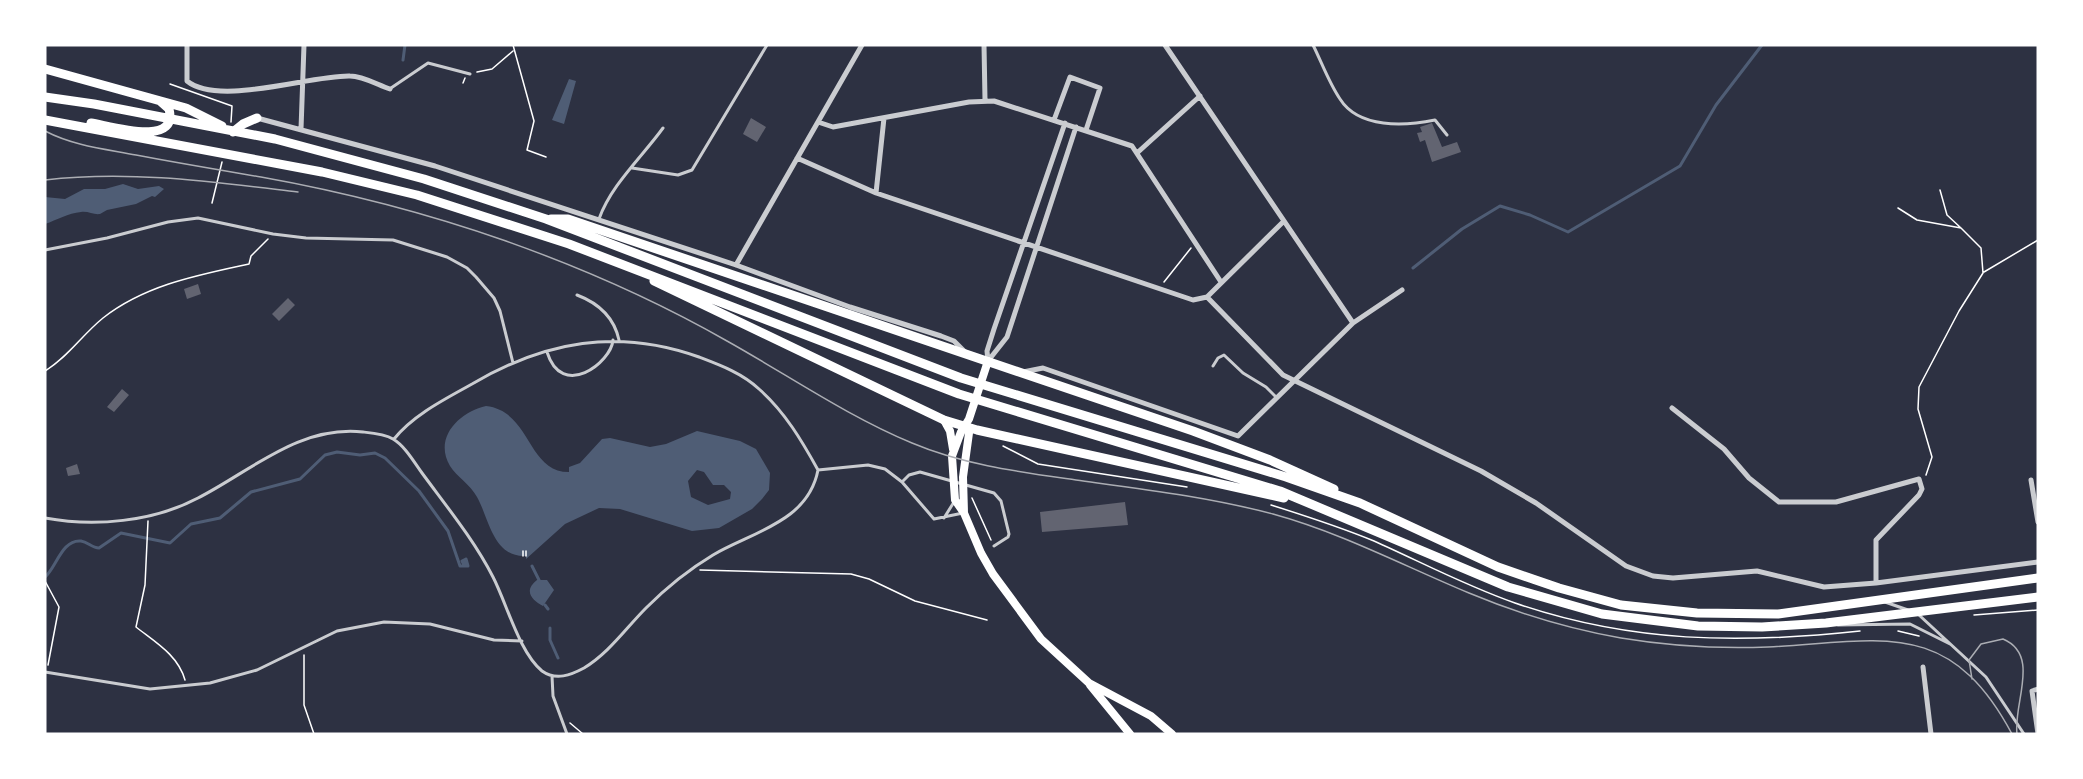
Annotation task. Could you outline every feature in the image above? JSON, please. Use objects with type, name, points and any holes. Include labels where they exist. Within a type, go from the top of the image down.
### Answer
[{"type":"main road","points":[[45,69],[186,108],[233,132]]},
{"type":"main road","points":[[45,97],[275,139],[413,176],[546,219],[961,378],[1286,477],[1360,503]]},
{"type":"main road","points":[[67,124],[86,122],[154,132],[167,127],[170,118],[167,105],[156,99]]},
{"type":"main road","points":[[233,132],[243,124],[257,118]]},
{"type":"main road","points":[[45,120],[322,172],[417,195],[621,263],[959,394],[1234,476],[1315,506],[1501,585],[1602,614],[1698,626],[1762,627],[1826,623],[2038,597]]},
{"type":"main road","points":[[546,219],[567,219],[988,364],[1023,372],[1270,460],[1319,480],[1360,503],[1498,567],[1559,588],[1621,605],[1697,613],[1778,614],[2038,578]]},
{"type":"main road","points":[[621,263],[682,296],[944,420],[968,423],[1315,506]]},
{"type":"main road","points":[[964,513],[968,497],[963,477],[968,423],[988,364]]},
{"type":"main road","points":[[944,420],[956,440]]},
{"type":"main road","points":[[968,423],[956,440],[952,456],[955,500],[964,513],[981,553],[1021,615],[1054,654],[1089,683],[1130,734]]},
{"type":"main road","points":[[1089,683],[1151,716],[1172,734]]},
{"type":"street","points":[[187,45],[188,81],[202,88],[226,91],[351,76],[390,89]]},
{"type":"street","points":[[301,129],[304,45]]},
{"type":"street","points":[[736,265],[862,45]]},
{"type":"street","points":[[984,45],[985,100]]},
{"type":"street","points":[[1165,45],[1353,323]]},
{"type":"street","points":[[1054,120],[1070,77],[1100,88],[1086,130]]},
{"type":"street","points":[[1137,153],[1200,96]]},
{"type":"street","points":[[818,122],[833,127],[985,100],[1005,103],[1132,146],[1221,282]]},
{"type":"street","points":[[257,118],[301,129],[339,142],[435,166],[599,219],[736,265],[850,307],[941,336],[954,341],[967,355]]},
{"type":"street","points":[[876,194],[884,118]]},
{"type":"street","points":[[988,364],[987,351],[1065,123]]},
{"type":"street","points":[[988,364],[1007,337],[1076,127]]},
{"type":"street","points":[[797,158],[876,194],[1193,300],[1207,297],[1284,221]]},
{"type":"street","points":[[1045,184],[1055,188]]},
{"type":"street","points":[[1023,372],[1043,368],[1238,436],[1353,323],[1402,290]]},
{"type":"street","points":[[1006,295],[1020,300]]},
{"type":"street","points":[[1207,297],[1283,375],[1481,471],[1536,503],[1626,566],[1653,576],[1667,578],[1757,572],[1813,587],[1876,584],[2038,562]]},
{"type":"street","points":[[1672,408],[1724,449],[1749,478],[1779,502],[1836,502],[1860,498],[1913,479],[1920,479],[1922,484],[1919,495],[1876,540],[1876,584]]},
{"type":"street","points":[[2031,480],[2038,522]]},
{"type":"street","points":[[1923,667],[1931,734]]},
{"type":"street","points":[[2035,690],[2038,734]]},
{"type":"lane","points":[[632,168],[684,175],[692,170],[767,45]]},
{"type":"lane","points":[[1313,45],[1341,101],[1358,115],[1387,123],[1435,120],[1446,135]]},
{"type":"lane","points":[[390,89],[428,63],[470,74]]},
{"type":"lane","points":[[599,219],[605,204],[663,128]]},
{"type":"lane","points":[[45,250],[107,238],[168,222],[198,218],[273,234],[306,238],[393,240],[423,248],[467,268],[494,298],[505,327],[513,363]]},
{"type":"lane","points":[[577,295],[600,308],[615,327],[619,340]]},
{"type":"lane","points":[[547,352],[552,367],[565,376],[574,376],[588,370],[607,354],[612,348],[613,340]]},
{"type":"lane","points":[[394,439],[407,426],[446,399],[513,363],[578,343],[619,340],[676,349],[743,377],[776,406],[818,470]]},
{"type":"lane","points":[[1213,366],[1218,358],[1224,355],[1243,373],[1266,387],[1277,398]]},
{"type":"lane","points":[[45,518],[101,522],[148,516],[196,500],[274,453],[307,438],[350,432],[378,434],[394,439],[469,538],[493,577],[531,658],[542,670],[552,676],[568,676],[597,659],[646,608],[695,566],[787,517],[807,500],[818,470]]},
{"type":"lane","points":[[818,470],[877,466],[894,474],[934,519],[964,513]]},
{"type":"lane","points":[[902,482],[909,475],[920,472],[994,493],[1000,501],[1009,534],[994,546]]},
{"type":"lane","points":[[944,518],[955,500]]},
{"type":"lane","points":[[1876,600],[1913,612],[1940,631],[1992,684],[2024,734]]},
{"type":"lane","points":[[46,672],[150,689],[210,683],[257,670],[337,631],[392,621],[442,626],[494,640],[522,641]]},
{"type":"lane","points":[[1826,623],[1843,626],[1910,624],[1954,646]]},
{"type":"lane","points":[[552,676],[553,696],[567,734]]},
{"type":"path","points":[[513,45],[534,121],[527,150],[546,157]]},
{"type":"path","points":[[470,74],[492,69],[514,51]]},
{"type":"path","points":[[170,84],[202,97],[230,104],[233,112]]},
{"type":"path","points":[[1940,190],[1947,215],[1982,248],[1983,273]]},
{"type":"path","points":[[1898,208],[1917,220],[1961,228]]},
{"type":"path","points":[[45,371],[63,360],[94,325],[132,299],[185,278],[249,264],[251,256],[273,234]]},
{"type":"path","points":[[1922,484],[1932,457],[1918,409],[1919,387],[1959,311],[1983,273],[2038,240]]},
{"type":"path","points":[[1162,285],[1192,248]]},
{"type":"path","points":[[1001,445],[1038,464],[1187,487]]},
{"type":"path","points":[[968,497],[994,546]]},
{"type":"path","points":[[1266,504],[1344,529],[1421,562]]},
{"type":"path","points":[[148,516],[145,585],[136,627],[169,653],[182,668],[187,686]]},
{"type":"path","points":[[523,551],[524,556],[526,551]]},
{"type":"path","points":[[695,566],[700,571],[851,574],[869,579],[904,597],[987,620]]},
{"type":"path","points":[[45,581],[59,607],[46,672]]},
{"type":"path","points":[[1970,615],[2038,610]]},
{"type":"path","points":[[303,648],[304,705],[314,734]]},
{"type":"path","points":[[560,718],[583,734]]},
{"type":"water","points":[[569,79],[576,81],[564,124],[552,120]]},
{"type":"water","points":[[123,184],[138,189],[159,186],[164,189],[155,197],[152,196],[136,204],[107,210],[100,214],[76,213],[45,224],[45,197],[65,199],[84,189],[105,189]]},
{"type":"water","points":[[486,406],[501,410],[512,418],[545,462],[555,469],[569,472],[569,467],[580,463],[602,439],[610,438],[650,447],[666,444],[697,431],[740,441],[756,449],[770,473],[769,490],[752,509],[719,528],[692,531],[620,509],[599,508],[565,524],[526,559],[526,556],[506,551],[499,544],[477,497],[450,466],[446,455],[445,445],[452,427],[476,409]],"holes":[[[697,470],[704,472],[713,485],[724,485],[731,492],[730,499],[708,505],[691,497],[688,481]]]},
{"type":"water","points":[[537,580],[547,580],[554,590],[543,606],[535,601],[530,591]]},
{"type":"building","points":[[751,118],[766,127],[757,142],[743,134]]},
{"type":"building","points":[[1432,123],[1442,147],[1457,142],[1461,152],[1432,162],[1425,140],[1420,142],[1417,133],[1422,132],[1420,127]]},
{"type":"building","points":[[198,284],[201,294],[187,299],[184,289]]},
{"type":"building","points":[[288,298],[295,305],[279,321],[272,314]]},
{"type":"building","points":[[122,389],[129,395],[114,412],[107,407]]},
{"type":"building","points":[[77,464],[80,474],[68,476],[66,468]]},
{"type":"building","points":[[1125,502],[1128,525],[1042,532],[1040,512]]},
{"type":"waterway","points":[[403,60],[405,45]]},
{"type":"waterway","points":[[1413,268],[1462,229],[1500,206],[1530,215],[1568,232],[1680,166],[1716,105],[1762,45]]},
{"type":"waterway","points":[[45,577],[64,549],[74,542],[81,541],[99,548],[121,533],[170,543],[191,524],[220,518],[251,492],[300,479],[325,455],[337,452],[360,455],[375,453],[385,458],[419,491],[448,531],[460,566],[468,566],[466,559],[462,561],[464,565],[466,561],[465,563]]},
{"type":"waterway","points":[[532,566],[539,580]]},
{"type":"waterway","points":[[545,605],[548,609]]},
{"type":"waterway","points":[[550,628],[550,640],[558,658]]},
{"type":"tram line","points":[[45,131],[90,146],[354,196],[446,221],[563,262],[646,299],[701,326],[864,420],[932,451],[1013,471],[1200,498],[1273,514],[1348,540],[1469,593],[1544,620],[1621,638],[1675,645],[1731,648],[1845,641],[1909,644],[1937,653],[1963,670],[1988,696],[2012,734]]},
{"type":"tram line","points":[[45,180],[109,176],[172,178],[298,192]]},
{"type":"tram line","points":[[1972,679],[1969,660],[1981,644],[2003,639],[2014,646],[2021,656],[2023,668],[2017,734]]}]
